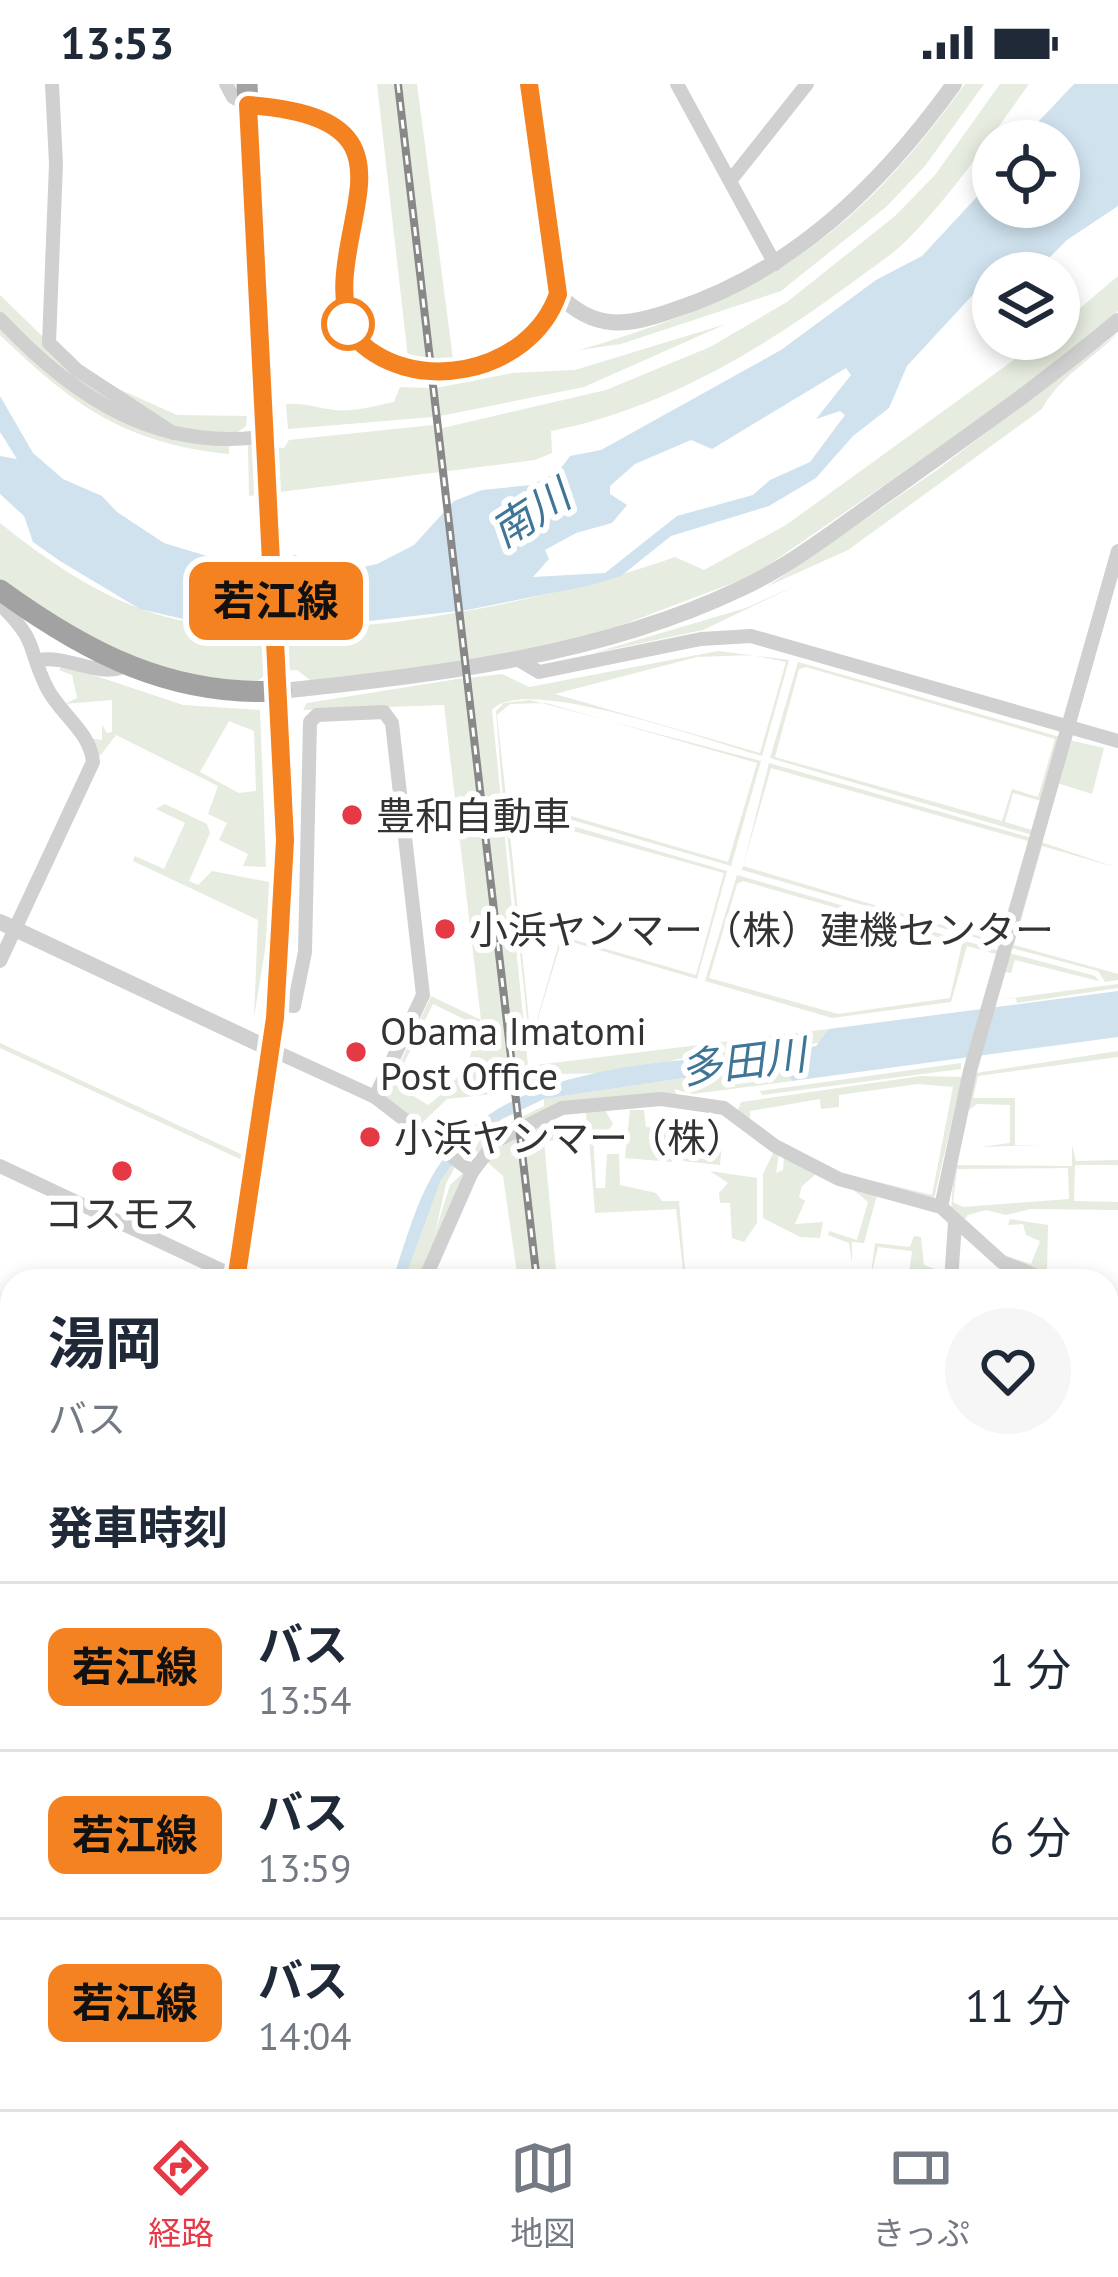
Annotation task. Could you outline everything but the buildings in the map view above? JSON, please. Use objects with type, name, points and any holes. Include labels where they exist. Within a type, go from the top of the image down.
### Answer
[{"type":"highway","points":[[237,1269],[276,1004],[285,840],[247,94],[320,120],[352,149],[362,188],[343,266],[342,299],[352,334],[381,359],[410,370],[494,361],[531,340],[558,294],[530,84]]},
{"type":"highway","points":[[0,590],[124,667],[202,688],[280,681]]},
{"type":"street","points":[[52,84],[56,164],[49,343],[77,370],[173,433]]},
{"type":"street","points":[[226,84],[247,94]]},
{"type":"street","points":[[730,181],[807,84]]},
{"type":"street","points":[[558,294],[589,318],[621,325],[717,295],[776,264],[878,179],[954,84]]},
{"type":"street","points":[[678,85],[776,264]]},
{"type":"street","points":[[0,319],[81,394],[123,417],[213,441],[268,440]]},
{"type":"street","points":[[280,681],[517,659],[640,628],[769,574],[932,461],[1118,321]]},
{"type":"street","points":[[940,1208],[972,1065],[1118,550]]},
{"type":"street","points":[[0,604],[27,631],[49,693],[86,739],[93,762],[7,925],[0,961]]},
{"type":"street","points":[[517,659],[538,672],[701,639],[751,636],[1118,741]]},
{"type":"street","points":[[38,660],[52,658],[110,672],[124,667]]},
{"type":"street","points":[[276,1004],[294,1006],[305,952],[301,932],[310,722],[317,715],[384,712],[392,723],[423,995],[375,1097]]},
{"type":"street","points":[[7,925],[375,1097],[469,1170]]},
{"type":"street","points":[[429,1269],[469,1170],[496,1141],[550,1112],[670,1100],[724,1108],[818,1169],[940,1208],[1013,1269]]},
{"type":"street","points":[[0,1166],[215,1269]]},
{"type":"street","points":[[951,1269],[955,1223]]},
{"type":"shaded area","points":[[377,84],[394,84],[426,359],[408,358]]},
{"type":"shaded area","points":[[402,84],[417,84],[453,359],[433,359]]},
{"type":"shaded area","points":[[965,84],[984,84],[925,166],[886,207],[781,291],[621,344],[579,350],[701,308],[799,256],[883,185]]},
{"type":"shaded area","points":[[1000,84],[1029,84],[1003,120],[974,120]]},
{"type":"shaded area","points":[[972,123],[972,162],[888,257],[812,311],[706,376],[630,409],[551,431],[552,453],[535,460],[249,496],[248,445],[284,448],[289,440],[433,425],[434,430],[606,390],[710,347],[787,302],[895,216],[935,175]]},
{"type":"shaded area","points":[[1118,276],[1118,311],[1080,343],[1080,308]]},
{"type":"shaded area","points":[[0,295],[45,339],[156,425],[84,391],[0,313]]},
{"type":"shaded area","points":[[726,324],[584,387],[440,416],[436,388],[512,373],[575,370]]},
{"type":"shaded area","points":[[0,326],[51,372],[103,409],[161,434],[229,445],[229,454],[159,441],[103,417],[27,360],[0,335]]},
{"type":"shaded area","points":[[1118,333],[1067,377],[1042,409],[848,550],[768,586],[937,470]]},
{"type":"shaded area","points":[[1014,360],[1057,360],[754,575],[606,631],[469,663],[310,680],[297,670],[269,672],[255,683],[141,668],[0,582],[0,523],[67,572],[141,609],[197,623],[262,629],[334,628],[482,608],[554,593],[675,557],[704,570],[786,525]]},
{"type":"shaded area","points":[[101,381],[177,415],[247,416],[246,426],[230,435],[192,433]]},
{"type":"shaded area","points":[[400,387],[429,388],[433,417],[288,429],[286,404],[357,409],[394,402]]},
{"type":"shaded area","points":[[801,583],[703,630],[590,654],[746,608]]},
{"type":"shaded area","points":[[718,651],[750,655],[697,657],[555,694],[760,753],[786,662],[753,656],[789,660],[762,756],[578,705],[511,701],[492,710],[528,1066],[829,1029],[824,1041],[788,1050],[679,1059],[619,1073],[553,1074],[493,1094],[447,1099],[420,1125],[385,1096],[431,996],[481,1020],[444,705],[303,710],[307,703],[464,678],[511,1083],[517,1079],[468,678],[502,674],[529,687]],"holes":[[[433,1004],[470,1022],[473,1046],[455,1080],[428,1105],[394,1084]]]},
{"type":"shaded area","points":[[798,662],[1060,737],[1032,835],[770,758]],"holes":[[[806,667],[1055,739],[1038,797],[1012,789],[1002,821],[775,757],[799,669]],[[1013,793],[1041,801],[1032,830],[1005,822]]]},
{"type":"shaded area","points":[[63,665],[183,705],[260,710],[266,867],[243,866],[248,854],[219,840],[227,823],[208,814],[218,786],[116,735],[100,756],[89,738],[102,740],[102,725],[107,733],[112,732],[112,700],[65,704],[77,698],[72,675],[59,670]],"holes":[[[229,721],[254,731],[256,791],[239,793],[200,772]]]},
{"type":"shaded area","points":[[504,703],[542,703],[510,704],[497,715],[506,797],[728,862],[757,763],[606,720],[761,761],[731,866],[503,800],[496,711]]},
{"type":"shaded area","points":[[1069,740],[1104,748],[1092,794],[1057,783]]},
{"type":"shaded area","points":[[769,763],[1032,838],[1001,945],[742,870],[743,866]],"holes":[[[771,768],[1028,841],[999,942],[743,866]]]},
{"type":"shaded area","points":[[165,804],[207,824],[210,833],[189,881],[198,885],[212,871],[269,882],[269,926],[254,1017],[258,920],[133,861],[135,856],[164,869],[185,823],[156,809]]},
{"type":"shaded area","points":[[504,806],[727,871],[697,979],[562,939],[530,1045]],"holes":[[[508,813],[724,873],[696,975],[561,936],[536,1023],[529,1021]]]},
{"type":"shaded area","points":[[1041,842],[1118,868],[1042,846],[1014,945],[1118,974],[1118,980],[1105,982],[1098,971],[1011,948]]},
{"type":"shaded area","points":[[737,875],[1000,951],[999,955],[967,946],[951,1002],[832,1018],[705,981]],"holes":[[[743,881],[962,944],[950,998],[838,1014],[709,978],[737,884]]]},
{"type":"shaded area","points":[[1009,953],[1099,981],[1015,960],[1011,973],[1004,972]]},
{"type":"shaded area","points":[[1118,984],[1118,988],[1017,1003],[1016,998],[997,1000]]},
{"type":"shaded area","points":[[0,1043],[243,1155],[242,1160],[0,1048]]},
{"type":"shaded area","points":[[1118,1051],[1118,1057],[978,1076],[973,1098],[1015,1098],[1015,1145],[1042,1145],[980,1147],[1010,1143],[1010,1105],[977,1104],[965,1113],[976,1073]]},
{"type":"shaded area","points":[[961,1063],[961,1069],[762,1095],[760,1091]]},
{"type":"shaded area","points":[[770,1065],[785,1068],[792,1081],[693,1094],[674,1089],[678,1098],[553,1106],[500,1132],[469,1160],[482,1136],[544,1106],[544,1099]]},
{"type":"shaded area","points":[[921,1076],[962,1077],[934,1199],[833,1171],[932,1195],[953,1087],[918,1084],[839,1095],[839,1107],[821,1109],[820,1099],[750,1111],[750,1119],[738,1110],[741,1102]]},
{"type":"shaded area","points":[[605,1110],[613,1124],[602,1138],[593,1136],[596,1188],[605,1188],[607,1154],[619,1154],[620,1185],[656,1193],[662,1201],[679,1201],[685,1269],[676,1209],[595,1213],[589,1138],[544,1141],[556,1269],[538,1269],[522,1131],[545,1120],[557,1138],[587,1136],[586,1111]]},
{"type":"shaded area","points":[[630,1110],[644,1110],[646,1127],[673,1130],[672,1162],[625,1158]]},
{"type":"shaded area","points":[[517,1133],[534,1269],[516,1269],[503,1176],[486,1161]]},
{"type":"shaded area","points":[[683,1138],[702,1142],[700,1158],[714,1160],[722,1141],[720,1165],[683,1161]]},
{"type":"shaded area","points":[[1072,1145],[1076,1161],[1118,1160],[1118,1165],[1075,1165],[1074,1201],[1118,1202],[1118,1210],[1031,1209],[1006,1215],[986,1210],[968,1215],[963,1222],[951,1215],[954,1165],[1072,1166]],"holes":[[[1068,1168],[1069,1199],[963,1207],[953,1202],[957,1169]]]},
{"type":"shaded area","points":[[464,1149],[446,1184],[435,1233],[450,1185],[463,1173],[463,1180],[425,1269],[408,1269],[441,1180]]},
{"type":"shaded area","points":[[774,1151],[779,1154],[776,1173],[783,1170],[784,1156],[817,1173],[802,1186],[799,1197],[805,1201],[795,1224],[823,1222],[820,1238],[800,1237],[763,1218],[763,1174]]},
{"type":"shaded area","points":[[710,1171],[757,1178],[757,1223],[744,1242],[732,1238],[730,1203],[720,1203],[719,1193],[728,1183]]},
{"type":"shaded area","points":[[850,1187],[877,1195],[864,1243],[852,1242],[852,1263],[849,1243],[828,1235],[829,1231],[857,1240],[868,1202]]},
{"type":"shaded area","points":[[1010,1219],[1048,1225],[1047,1269],[1034,1269],[1004,1255],[1031,1264],[1040,1241],[1026,1235],[1023,1224],[1008,1225]]},
{"type":"shaded area","points":[[914,1236],[921,1237],[924,1265],[936,1269],[909,1269],[912,1251],[878,1247],[872,1269],[875,1243],[910,1247]]},
{"type":"water","name":"南川","points":[[1074,84],[1118,84],[1118,206],[1055,252],[972,252],[972,296],[907,366],[889,408],[853,436],[816,478],[769,506],[671,536],[621,576],[467,610],[299,629],[226,629],[140,609],[33,542],[24,516],[0,494],[0,456],[17,459],[0,432],[0,396],[33,453],[63,479],[102,496],[117,512],[164,543],[267,574],[294,555],[354,569],[377,564],[414,545],[454,501],[482,490],[531,485],[558,472],[570,456],[601,450],[781,350],[876,280],[922,256],[972,202],[972,228],[1080,228],[1080,120],[1040,120]],"holes":[[[846,368],[851,375],[816,419],[840,411],[845,415],[810,462],[770,480],[753,495],[677,516],[605,573],[533,577],[549,559],[545,550],[576,533],[612,523],[627,505],[610,494],[610,486],[635,464],[691,440],[712,449]]]},
{"type":"water","name":"多田川","points":[[1118,991],[1118,1037],[792,1081],[785,1069],[770,1065],[544,1099],[502,1119],[464,1149],[441,1180],[408,1269],[396,1269],[419,1204],[441,1162],[474,1126],[515,1100],[613,1069],[816,1046],[829,1029]]},
{"type":"railway","points":[[398,84],[536,1269]]},
{"type":"bus line","name":"若江線","points":[[238,1269],[275,1018],[285,840],[248,105],[312,117],[347,141],[357,159],[362,188],[341,281],[352,334],[364,348],[395,366],[444,370],[494,361],[516,350],[544,325],[558,294],[529,84]]},
{"type":"place","name":"豊和自動車","points":[[352,815]]},
{"type":"place","name":"小浜ヤンマー（株）建機センター","points":[[445,929]]},
{"type":"place","name":"Obama Imatomi Post Office","points":[[356,1052]]},
{"type":"place","name":"小浜ヤンマー（株）","points":[[370,1137]]},
{"type":"place","name":"コスモス","points":[[122,1171]]}]
